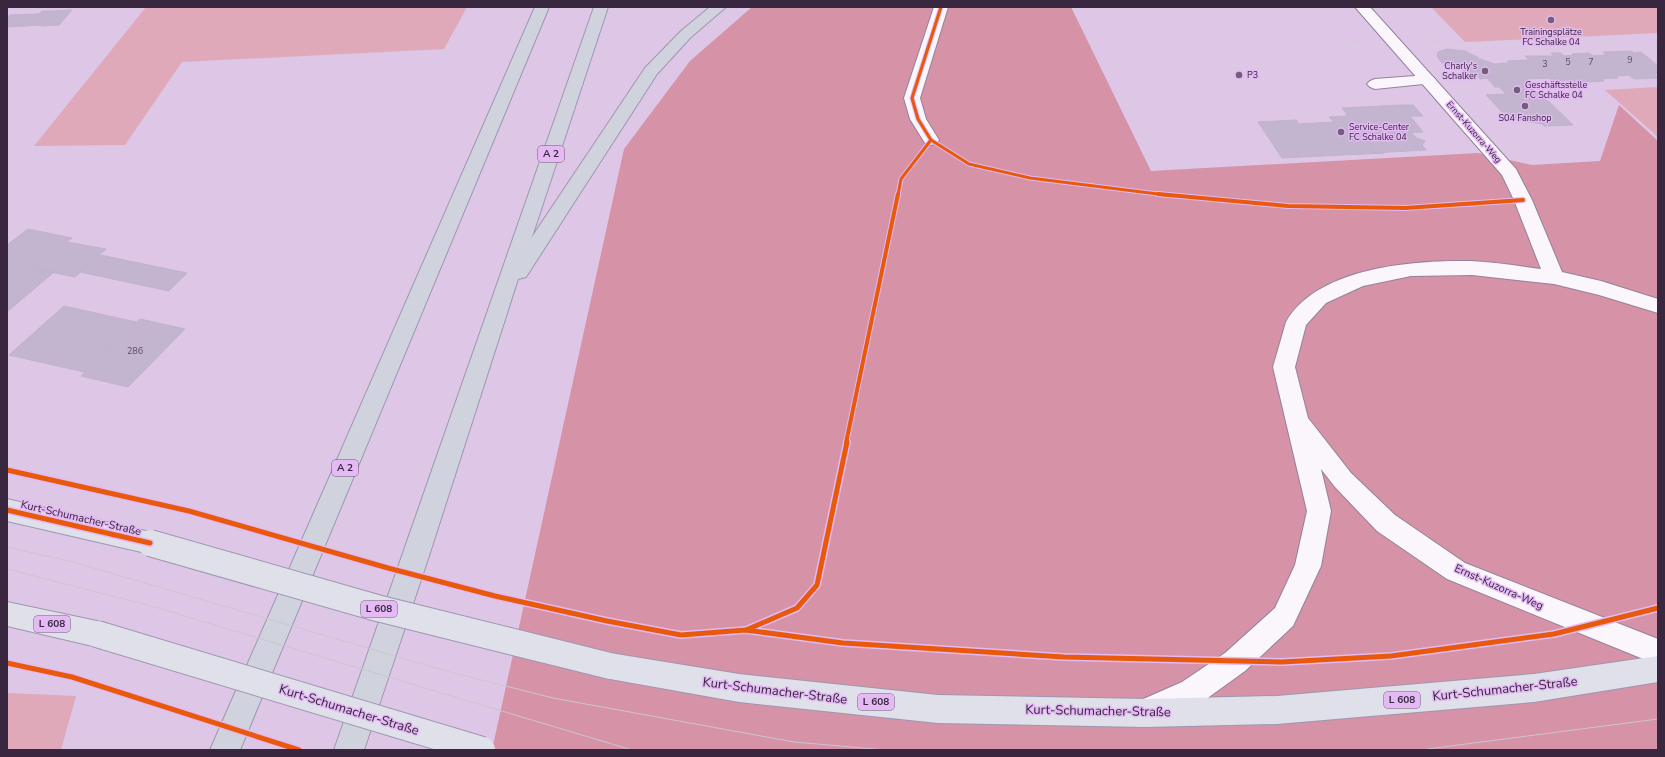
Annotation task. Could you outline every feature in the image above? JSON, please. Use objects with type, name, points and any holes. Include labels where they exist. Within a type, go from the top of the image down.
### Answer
[{"type":"highway","name":"A 2","points":[[225,750],[542,7]]},
{"type":"highway","name":"A 2","points":[[349,750],[601,7]]},
{"type":"highway","points":[[501,300],[651,71],[686,34],[719,7]]},
{"type":"main road","name":"Kurt-Schumacher-Straße","points":[[7,510],[150,543],[377,608],[610,666],[739,688],[938,709],[1145,713],[1277,710],[1534,688],[1658,669]]},
{"type":"main road","name":"Kurt-Schumacher-Straße","points":[[7,614],[97,634],[482,750]]},
{"type":"street","name":"Ernst-Kuzorra-Weg","points":[[1362,7],[1510,173],[1523,200],[1554,276]]},
{"type":"street","name":"Ernst-Kuzorra-Weg","points":[[1145,713],[1192,692],[1235,662],[1284,617],[1308,566],[1319,511],[1284,366],[1296,322],[1319,298],[1358,280],[1411,269],[1472,268],[1554,276],[1601,288],[1658,306]]},
{"type":"street","name":"Ernst-Kuzorra-Weg","points":[[1296,420],[1343,480],[1386,523],[1456,570],[1536,604],[1658,652]]},
{"type":"lane","points":[[931,140],[918,118],[912,98],[941,7]]},
{"type":"lane","points":[[1375,84],[1428,80]]},
{"type":"path","points":[[1343,47],[1396,45],[1450,47],[1555,42],[1580,44],[1627,42],[1658,52]]},
{"type":"shaded area","points":[[146,7],[467,7],[444,49],[182,62],[125,145],[34,146]]},
{"type":"shaded area","points":[[752,7],[1071,7],[1151,171],[1478,153],[1532,165],[1600,161],[1619,105],[1658,141],[1658,750],[492,750],[624,149],[690,61]]},
{"type":"shaded area","name":"Trainingsplätze FC Schalke 04","points":[[1431,7],[1658,7],[1658,33],[1465,42]]},
{"type":"shaded area","points":[[1658,87],[1658,137],[1605,90]]},
{"type":"shaded area","points":[[7,693],[76,696],[61,750],[7,750]]},
{"type":"building","points":[[72,10],[59,25],[41,26],[55,11]]},
{"type":"building","points":[[42,11],[55,11],[42,25],[7,27],[7,18],[10,15],[39,14]]},
{"type":"building","points":[[1447,49],[1465,51],[1479,58],[1475,64],[1468,62],[1462,70],[1453,68],[1441,62],[1437,56],[1438,52]]},
{"type":"building","name":"Geschäftsstelle FC Schalke 04","points":[[1632,51],[1634,53],[1641,52],[1658,66],[1658,74],[1654,74],[1658,78],[1634,79],[1629,75],[1616,76],[1618,78],[1601,79],[1604,81],[1571,83],[1569,80],[1552,81],[1549,78],[1526,79],[1533,86],[1529,86],[1536,92],[1539,92],[1573,125],[1544,126],[1542,124],[1522,121],[1506,112],[1502,112],[1486,95],[1506,94],[1499,87],[1495,87],[1487,78],[1480,79],[1477,75],[1463,70],[1469,63],[1475,65],[1480,59],[1495,64],[1509,63],[1507,61],[1529,60],[1525,56],[1554,56],[1551,53],[1561,53],[1564,56],[1589,53],[1593,56],[1606,55],[1603,52]]},
{"type":"building","name":"Service-Center FC Schalke 04","points":[[1401,105],[1423,132],[1363,135],[1374,149],[1370,149],[1372,153],[1384,153],[1282,158],[1258,122],[1296,120],[1299,124],[1334,122],[1329,117],[1348,116],[1342,108]]},
{"type":"building","points":[[1401,105],[1413,105],[1423,116],[1411,116]]},
{"type":"building","points":[[1411,132],[1416,138],[1425,141],[1422,145],[1426,150],[1372,153],[1370,149],[1374,149],[1363,135]]},
{"type":"building","points":[[28,229],[72,238],[7,292],[7,245]]},
{"type":"building","points":[[67,242],[106,249],[75,277],[35,269]]},
{"type":"building","points":[[100,255],[187,273],[169,291],[80,272]]},
{"type":"building","points":[[35,269],[54,272],[7,312],[7,292]]},
{"type":"building","points":[[64,306],[136,322],[84,372],[9,355]]},
{"type":"building","points":[[140,319],[185,329],[128,387],[81,376]]},
{"type":"tram line","points":[[7,547],[73,562],[450,672],[553,698],[794,742],[886,750]]},
{"type":"tram line","points":[[7,569],[155,607],[632,750]]},
{"type":"tram line","points":[[1420,750],[1658,719]]},
{"type":"cycle path","points":[[941,7],[912,98],[918,119],[931,140],[969,164],[1030,178],[1188,198],[1288,206],[1405,208],[1523,200]]},
{"type":"cycle path","points":[[746,630],[797,608],[817,585],[901,179],[931,140]]},
{"type":"cycle path","points":[[7,470],[189,511],[388,568],[495,596],[607,621],[681,635],[746,630],[843,643],[1064,657],[1282,662],[1391,656],[1554,634],[1658,608]]},
{"type":"cycle path","points":[[7,510],[150,543]]},
{"type":"cycle path","points":[[7,663],[72,677],[299,750]]},
{"type":"place","name":"Trainingsplätze FC Schalke 04","points":[[1551,20]]},
{"type":"place","name":"Charly's Schalker","points":[[1485,71]]},
{"type":"place","name":"P3","points":[[1239,75]]},
{"type":"place","name":"Geschäftsstelle FC Schalke 04","points":[[1517,90]]},
{"type":"place","name":"S04 Fanshop","points":[[1525,106]]},
{"type":"place","name":"Service-Center FC Schalke 04","points":[[1341,132]]}]
